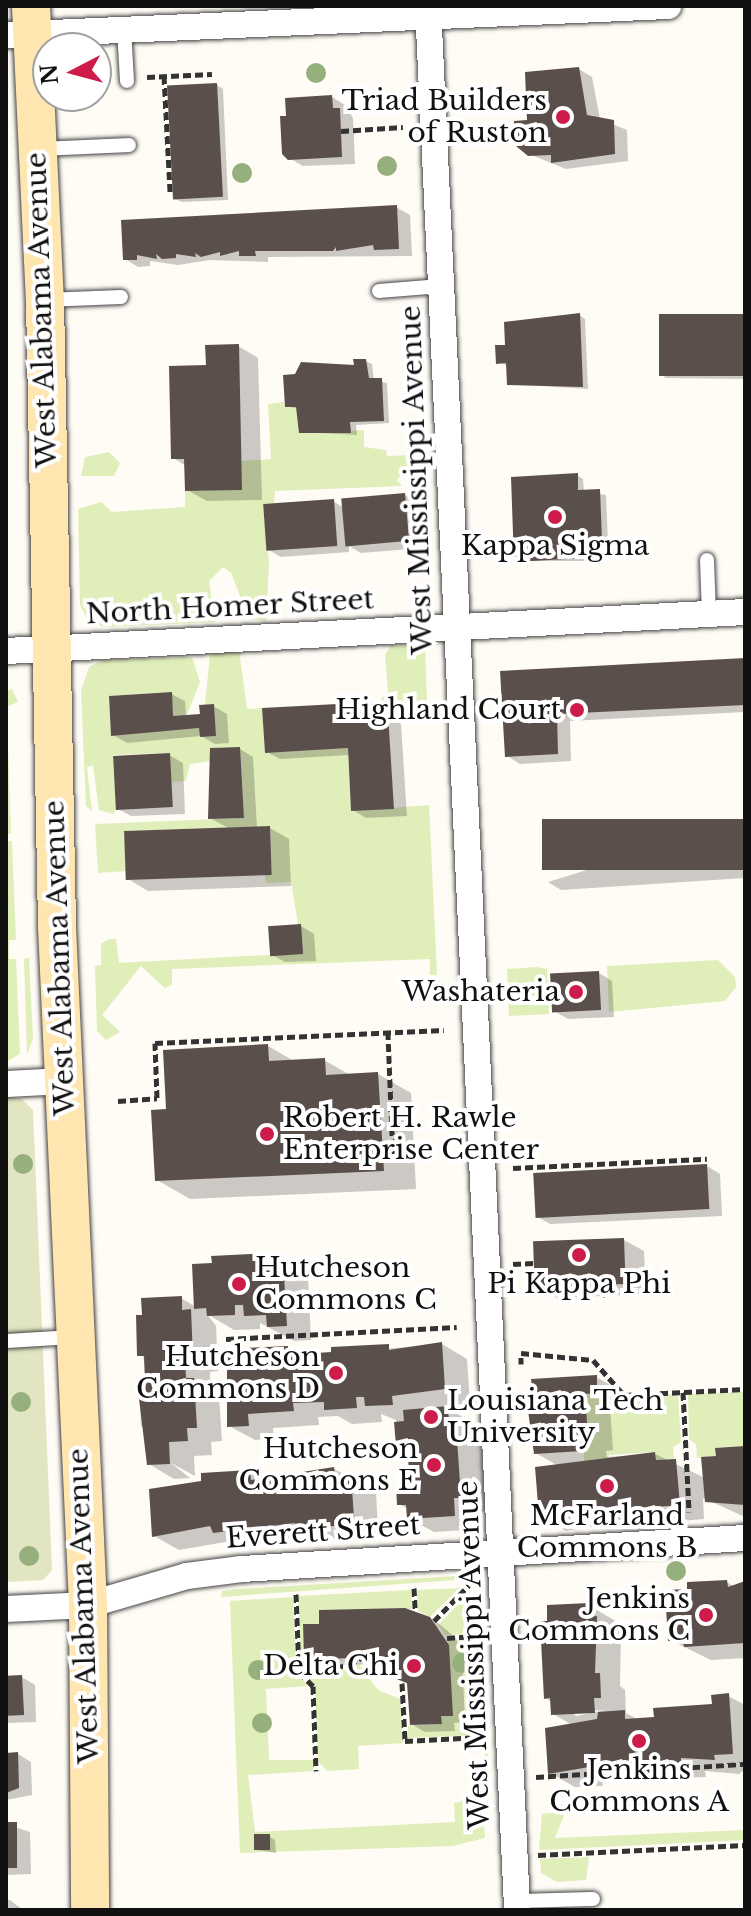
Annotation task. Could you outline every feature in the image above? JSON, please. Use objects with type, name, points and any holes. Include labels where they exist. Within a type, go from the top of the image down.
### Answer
[{"type":"main road","name":"West Alabama Avenue","points":[[23,25],[38,149],[45,300],[50,650],[74,1337],[88,1605],[90,1910]]},
{"type":"street","points":[[23,25],[124,29],[428,10],[668,6]]},
{"type":"street","name":"West Mississippi Avenue","points":[[428,10],[504,1552],[517,1906]]},
{"type":"street","name":"North Homer Street","points":[[6,651],[745,612]]},
{"type":"street","points":[[6,1084],[65,1081]]},
{"type":"street","name":"Everett Street","points":[[6,1609],[88,1605],[187,1576],[504,1552],[745,1538]]},
{"type":"lane","points":[[124,29],[126,79]]},
{"type":"lane","points":[[38,149],[129,145]]},
{"type":"lane","points":[[379,291],[441,286]]},
{"type":"lane","points":[[45,300],[121,297]]},
{"type":"lane","points":[[707,560],[709,614]]},
{"type":"lane","points":[[6,1341],[74,1337]]},
{"type":"lane","points":[[517,1906],[593,1899]]},
{"type":"path","points":[[126,79],[212,74]]},
{"type":"path","points":[[164,76],[170,192]]},
{"type":"path","points":[[341,131],[403,127]]},
{"type":"path","points":[[118,1101],[157,1098],[155,1043],[444,1030]]},
{"type":"path","points":[[383,1159],[393,1159],[388,1032]]},
{"type":"path","points":[[513,1168],[707,1159]]},
{"type":"path","points":[[504,1265],[534,1263]]},
{"type":"path","points":[[602,1285],[603,1297]]},
{"type":"path","points":[[226,1339],[457,1327]]},
{"type":"path","points":[[521,1364],[521,1355],[593,1360],[624,1395]]},
{"type":"path","points":[[600,1389],[624,1395],[745,1389]]},
{"type":"path","points":[[683,1392],[689,1512]]},
{"type":"path","points":[[434,1621],[469,1585]]},
{"type":"path","points":[[414,1588],[415,1610]]},
{"type":"path","points":[[296,1594],[299,1668],[313,1686],[316,1771]]},
{"type":"path","points":[[447,1638],[475,1636]]},
{"type":"path","points":[[299,1668],[349,1666],[361,1658]]},
{"type":"path","points":[[402,1683],[405,1741],[481,1737]]},
{"type":"path","points":[[536,1777],[745,1764]]},
{"type":"path","points":[[536,1855],[745,1845]]},
{"type":"green space","points":[[284,402],[285,407],[296,407],[300,433],[364,430],[364,447],[386,450],[387,456],[413,455],[414,477],[404,471],[397,480],[402,486],[275,491],[274,503],[263,504],[269,562],[266,621],[249,619],[231,573],[223,567],[209,581],[215,622],[104,627],[88,620],[80,605],[78,509],[101,502],[112,512],[185,507],[185,491],[242,490],[241,461],[271,459],[268,404]]},
{"type":"green space","points":[[109,452],[120,463],[114,476],[81,476],[85,457]]},
{"type":"green space","points":[[392,645],[425,645],[427,701],[395,703],[390,708],[381,699],[388,692],[385,654]]},
{"type":"green space","points":[[239,650],[247,709],[262,708],[265,753],[348,748],[351,811],[429,805],[437,975],[430,975],[430,959],[172,969],[172,985],[165,988],[141,966],[102,1015],[120,1032],[106,1040],[97,1031],[95,966],[101,965],[101,944],[109,939],[116,939],[119,963],[303,953],[291,882],[266,883],[265,875],[272,875],[270,826],[125,831],[126,871],[98,873],[95,824],[244,818],[240,747],[210,748],[210,761],[190,764],[186,781],[171,782],[169,753],[113,755],[116,810],[113,814],[99,810],[93,765],[87,767],[92,811],[86,806],[81,691],[89,667],[103,660],[192,657],[200,682],[187,715],[173,716],[171,692],[109,696],[111,736],[199,728],[200,737],[216,736],[214,705],[205,705],[210,654]]},
{"type":"green space","points":[[6,687],[11,834],[6,834]]},
{"type":"green space","points":[[12,689],[18,702],[6,707],[6,692]]},
{"type":"green space","points":[[6,841],[12,841],[16,940],[9,940],[9,959],[16,959],[20,1054],[6,1062]]},
{"type":"green space","points":[[29,958],[33,1038],[27,1055],[24,959]]},
{"type":"green space","points":[[718,960],[735,977],[736,987],[725,1001],[609,1012],[607,966]]},
{"type":"green space","points":[[507,969],[547,969],[549,1014],[509,1016]]},
{"type":"green space","points":[[6,1097],[21,1098],[33,1110],[52,1570],[43,1580],[6,1582]]},
{"type":"green space","points":[[745,1392],[745,1446],[716,1448],[716,1456],[697,1458],[696,1444],[689,1439],[688,1394]]},
{"type":"green space","points":[[585,1394],[624,1397],[678,1394],[681,1442],[673,1447],[674,1459],[656,1460],[655,1452],[609,1455],[608,1461],[584,1463]]},
{"type":"green space","points":[[457,1576],[470,1579],[221,1597],[222,1591],[237,1589]]},
{"type":"green space","points":[[459,1588],[430,1617],[418,1611],[417,1590]]},
{"type":"green space","points":[[482,1589],[490,1752],[485,1762],[476,1590]]},
{"type":"green space","points":[[411,1590],[412,1609],[319,1610],[319,1624],[303,1625],[304,1659],[315,1659],[315,1665],[301,1666],[298,1596]]},
{"type":"green space","points":[[470,1592],[472,1634],[445,1635],[438,1625]]},
{"type":"green space","points":[[293,1597],[296,1672],[308,1686],[266,1689],[269,1760],[313,1760],[313,1771],[248,1775],[255,1832],[455,1822],[454,1803],[481,1797],[485,1838],[453,1846],[240,1853],[230,1601]]},
{"type":"green space","points":[[473,1640],[478,1735],[408,1738],[408,1726],[441,1724],[441,1716],[452,1716],[448,1641]]},
{"type":"green space","points":[[359,1664],[378,1690],[400,1699],[403,1743],[358,1746],[359,1769],[328,1771],[318,1762],[315,1686],[302,1671],[348,1670]]},
{"type":"green space","points":[[565,1813],[555,1838],[745,1830],[745,1840],[539,1850],[542,1814]]},
{"type":"green space","points":[[589,1857],[586,1880],[557,1882],[541,1873],[540,1859]]},
{"type":"building","name":"Triad Builders of Ruston","points":[[579,67],[587,115],[614,120],[615,154],[551,163],[551,155],[528,156],[516,146],[514,121],[527,120],[525,72]]},
{"type":"building","points":[[217,83],[223,197],[173,199],[167,86]]},
{"type":"building","points":[[332,95],[333,108],[340,108],[342,157],[288,160],[282,154],[280,116],[286,116],[285,98]]},
{"type":"building","points":[[397,205],[399,249],[374,250],[373,245],[336,251],[336,247],[333,251],[255,251],[256,256],[239,256],[239,251],[201,257],[195,253],[196,257],[176,254],[176,258],[162,259],[156,254],[157,259],[137,255],[137,260],[123,260],[121,220]]},
{"type":"building","points":[[580,313],[583,387],[507,385],[506,363],[496,364],[495,345],[505,345],[504,322]]},
{"type":"building","points":[[659,314],[745,314],[745,376],[659,376]]},
{"type":"building","points":[[239,344],[242,490],[185,491],[184,459],[171,459],[169,366],[206,365],[205,345]]},
{"type":"building","points":[[353,359],[366,359],[369,378],[382,378],[384,421],[350,422],[351,433],[299,433],[296,407],[285,407],[283,375],[295,374],[301,362],[354,365]]},
{"type":"building","name":"Kappa Sigma","points":[[578,473],[578,490],[600,489],[602,540],[583,541],[584,558],[514,562],[511,477]]},
{"type":"building","points":[[405,493],[409,541],[345,546],[341,499]]},
{"type":"building","points":[[334,499],[337,546],[266,551],[263,504]]},
{"type":"building","name":"Highland Court","points":[[745,658],[745,705],[557,714],[558,754],[505,757],[500,671]]},
{"type":"building","points":[[172,692],[173,716],[200,714],[199,705],[214,704],[216,736],[200,737],[199,728],[111,736],[109,696]]},
{"type":"building","points":[[375,702],[388,714],[394,809],[351,811],[348,748],[265,753],[262,708]]},
{"type":"building","points":[[240,747],[244,818],[208,819],[210,748]]},
{"type":"building","points":[[170,753],[173,807],[116,810],[113,756]]},
{"type":"building","points":[[542,819],[745,819],[745,870],[542,870]]},
{"type":"building","points":[[270,826],[272,875],[126,880],[124,831]]},
{"type":"building","points":[[301,924],[303,954],[270,956],[268,926]]},
{"type":"building","name":"Washateria","points":[[599,971],[601,1010],[552,1013],[550,974]]},
{"type":"building","name":"Robert H. Rawle Enterprise Center","points":[[268,1044],[269,1061],[325,1058],[326,1075],[378,1072],[384,1171],[155,1181],[151,1110],[166,1109],[163,1050]]},
{"type":"building","points":[[707,1164],[709,1209],[536,1218],[533,1173]]},
{"type":"building","name":"Pi Kappa Phi","points":[[624,1238],[626,1284],[535,1287],[533,1241]]},
{"type":"building","name":"Hutcheson Commons C","points":[[268,1253],[268,1260],[283,1259],[287,1326],[267,1327],[266,1315],[244,1316],[243,1305],[235,1305],[235,1315],[207,1316],[206,1308],[194,1309],[192,1264],[212,1263],[211,1256]]},
{"type":"building","points":[[182,1296],[182,1310],[191,1309],[193,1357],[185,1358],[186,1378],[194,1378],[197,1428],[187,1428],[188,1441],[169,1442],[170,1464],[147,1465],[137,1382],[145,1382],[144,1356],[137,1356],[136,1315],[142,1315],[141,1298]]},
{"type":"building","name":"Hutcheson Commons D","points":[[442,1342],[445,1389],[392,1396],[393,1405],[365,1406],[364,1397],[356,1397],[357,1408],[324,1410],[324,1402],[293,1403],[294,1411],[248,1414],[249,1426],[227,1427],[227,1357],[247,1356],[246,1348],[288,1346],[288,1355],[331,1352],[331,1347],[389,1344],[389,1350]]},
{"type":"building","points":[[597,1375],[597,1393],[585,1394],[588,1436],[582,1437],[582,1451],[534,1454],[526,1396],[533,1396],[531,1379]]},
{"type":"building","name":"Hutcheson Commons E","points":[[448,1406],[449,1425],[456,1424],[461,1498],[454,1498],[455,1516],[407,1519],[406,1505],[397,1505],[396,1485],[410,1484],[407,1446],[396,1446],[394,1422],[404,1421],[403,1410]]},
{"type":"building","points":[[745,1446],[745,1505],[705,1502],[701,1457],[716,1456],[715,1448]]},
{"type":"building","name":"McFarland Commons B","points":[[655,1452],[656,1460],[676,1459],[680,1505],[656,1507],[657,1513],[615,1516],[614,1509],[604,1510],[605,1515],[580,1516],[580,1511],[539,1517],[535,1467]]},
{"type":"building","points":[[334,1467],[335,1475],[351,1474],[354,1518],[334,1520],[335,1526],[297,1528],[295,1523],[213,1533],[210,1526],[152,1537],[149,1489],[201,1481],[201,1473],[250,1470],[251,1480]]},
{"type":"building","name":"Jenkins Commons C","points":[[727,1580],[728,1587],[745,1581],[745,1643],[684,1647],[683,1640],[668,1641],[665,1590],[687,1589],[687,1582]]},
{"type":"building","points":[[589,1603],[589,1617],[597,1616],[595,1673],[600,1673],[601,1698],[594,1698],[595,1713],[551,1715],[550,1698],[544,1699],[540,1621],[547,1621],[547,1605]]},
{"type":"building","name":"Delta Chi","points":[[405,1608],[430,1617],[449,1645],[453,1716],[441,1716],[442,1724],[410,1725],[407,1683],[381,1673],[374,1657],[304,1660],[303,1624],[319,1624],[319,1610]]},
{"type":"building","points":[[22,1675],[24,1715],[8,1716],[6,1676]]},
{"type":"building","name":"Jenkins Commons A","points":[[729,1693],[733,1754],[714,1755],[715,1760],[681,1758],[681,1764],[607,1769],[607,1764],[548,1774],[545,1728],[597,1719],[598,1712],[625,1710],[625,1719],[654,1717],[653,1708],[712,1704],[711,1695]]},
{"type":"building","points":[[18,1752],[19,1788],[6,1793],[6,1753]]},
{"type":"building","points":[[6,1822],[17,1822],[17,1868],[6,1868]]},
{"type":"building","points":[[254,1834],[270,1834],[270,1850],[254,1850]]},
{"type":"place","name":"Triad Builders of Ruston","points":[[563,117]]},
{"type":"place","name":"Kappa Sigma","points":[[555,517]]},
{"type":"place","name":"Highland Court","points":[[577,710]]},
{"type":"place","name":"Washateria","points":[[576,992]]},
{"type":"place","name":"Robert H. Rawle Enterprise Center","points":[[267,1134]]},
{"type":"place","name":"Pi Kappa Phi","points":[[579,1255]]},
{"type":"place","name":"Hutcheson Commons C","points":[[239,1284]]},
{"type":"place","name":"Hutcheson Commons D","points":[[336,1373]]},
{"type":"place","name":"Louisiana Tech University","points":[[431,1417]]},
{"type":"place","name":"Hutcheson Commons E","points":[[434,1465]]},
{"type":"place","name":"McFarland Commons B","points":[[607,1486]]},
{"type":"place","name":"Jenkins Commons C","points":[[706,1615]]},
{"type":"place","name":"Delta Chi","points":[[414,1666]]},
{"type":"place","name":"Jenkins Commons A","points":[[639,1741]]}]
